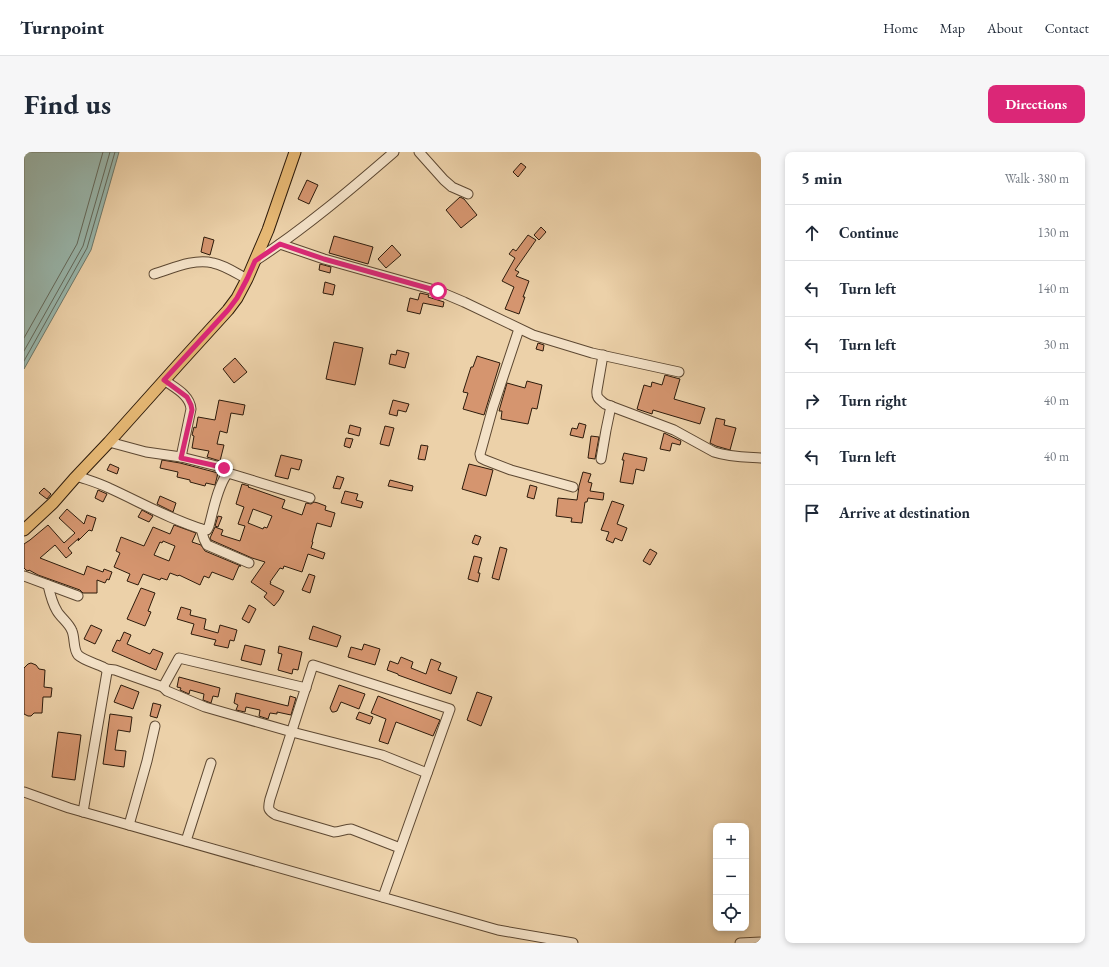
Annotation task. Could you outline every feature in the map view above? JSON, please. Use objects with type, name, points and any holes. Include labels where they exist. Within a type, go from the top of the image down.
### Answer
[{"type":"main road","points":[[24,530],[53,503],[228,310],[237,298],[247,279],[268,230],[295,152]]},
{"type":"street","points":[[255,261],[315,218],[394,152]]},
{"type":"street","points":[[419,152],[452,187],[468,194]]},
{"type":"street","points":[[280,244],[324,259],[438,291],[533,335],[567,346],[679,372]]},
{"type":"street","points":[[154,274],[189,264],[204,262],[213,263],[247,279]]},
{"type":"street","points":[[519,329],[493,407],[480,454],[481,458],[511,470],[573,487]]},
{"type":"street","points":[[603,355],[596,394],[598,399],[611,406],[674,430],[721,455],[761,458]]},
{"type":"street","points":[[164,380],[187,397],[191,405],[192,410],[181,458]]},
{"type":"street","points":[[601,459],[611,406]]},
{"type":"street","points":[[109,442],[146,452],[217,466],[224,468],[228,473],[310,498]]},
{"type":"street","points":[[77,476],[107,487],[153,510],[190,526],[207,530],[224,478],[228,473]]},
{"type":"street","points":[[202,529],[204,539],[207,544],[249,563]]},
{"type":"street","points":[[24,576],[78,596]]},
{"type":"street","points":[[48,584],[52,602],[56,610],[70,626],[73,632],[75,648],[78,655],[106,669],[115,670],[163,687],[167,691],[205,707],[292,732],[382,755],[427,774]]},
{"type":"street","points":[[163,687],[179,658],[306,688]]},
{"type":"street","points":[[383,897],[450,709],[313,665],[268,808],[270,812],[276,815],[334,832],[351,828],[400,848]]},
{"type":"street","points":[[83,812],[107,676],[106,669]]},
{"type":"street","points":[[130,825],[155,726]]},
{"type":"street","points":[[186,841],[211,763]]},
{"type":"street","points":[[24,792],[83,812],[498,930],[573,943]]},
{"type":"street","points":[[740,943],[761,942]]},
{"type":"water","points":[[24,152],[119,152],[91,250],[24,369]]},
{"type":"building","points":[[521,163],[526,167],[518,177],[513,172]]},
{"type":"building","points":[[307,180],[318,185],[309,204],[298,199]]},
{"type":"building","points":[[460,197],[464,199],[477,215],[461,228],[446,210]]},
{"type":"building","points":[[541,227],[546,232],[539,240],[534,235]]},
{"type":"building","points":[[528,235],[536,240],[515,270],[519,272],[516,276],[529,281],[519,314],[505,309],[514,287],[502,281],[515,258],[509,254],[513,249],[516,251]]},
{"type":"building","points":[[334,236],[373,247],[368,264],[329,253]]},
{"type":"building","points":[[204,237],[214,240],[210,255],[201,252]]},
{"type":"building","points":[[392,245],[401,255],[386,268],[378,259]]},
{"type":"building","points":[[320,264],[331,267],[330,273],[319,270]]},
{"type":"building","points":[[325,282],[335,285],[333,295],[323,293]]},
{"type":"building","points":[[420,293],[429,295],[428,297],[444,302],[443,307],[423,303],[420,314],[407,311],[410,298],[418,300]]},
{"type":"building","points":[[334,342],[363,348],[355,385],[326,379]]},
{"type":"building","points":[[538,343],[544,345],[543,351],[536,349]]},
{"type":"building","points":[[397,350],[409,353],[405,368],[389,364],[391,354],[396,355]]},
{"type":"building","points":[[477,356],[500,363],[484,415],[463,409],[468,393],[463,392],[471,367],[473,367]]},
{"type":"building","points":[[235,358],[247,372],[234,383],[223,369]]},
{"type":"building","points":[[665,375],[680,379],[674,399],[705,408],[700,424],[653,410],[652,414],[637,409],[644,385],[651,387],[652,382],[662,385]]},
{"type":"building","points":[[527,381],[542,385],[537,409],[532,408],[528,424],[501,419],[502,411],[499,411],[507,383],[525,388]]},
{"type":"building","points":[[219,400],[245,405],[243,415],[231,413],[227,433],[220,431],[217,444],[224,445],[220,461],[207,457],[209,451],[192,448],[194,436],[192,435],[194,427],[196,428],[198,417],[215,420]]},
{"type":"building","points":[[393,400],[409,404],[406,412],[398,410],[397,416],[389,414]]},
{"type":"building","points":[[716,418],[725,420],[724,425],[736,428],[730,450],[710,443]]},
{"type":"building","points":[[579,423],[586,425],[583,438],[570,435],[572,428],[577,429]]},
{"type":"building","points":[[350,425],[361,428],[359,436],[348,433]]},
{"type":"building","points":[[385,426],[394,428],[389,446],[380,444]]},
{"type":"building","points":[[664,433],[681,441],[680,445],[672,443],[670,451],[660,449]]},
{"type":"building","points":[[591,436],[599,437],[595,459],[588,458]]},
{"type":"building","points":[[346,438],[353,439],[350,448],[344,446]]},
{"type":"building","points":[[421,445],[428,446],[425,460],[418,459]]},
{"type":"building","points":[[624,453],[647,458],[644,471],[636,469],[633,484],[620,482]]},
{"type":"building","points":[[281,455],[302,460],[299,470],[291,468],[288,479],[275,476]]},
{"type":"building","points":[[162,460],[218,473],[215,485],[206,483],[205,486],[177,477],[178,472],[160,468]]},
{"type":"building","points":[[110,464],[119,468],[117,474],[107,470]]},
{"type":"building","points":[[469,464],[493,470],[486,496],[462,489]]},
{"type":"building","points":[[583,472],[591,474],[588,482],[592,483],[590,491],[604,493],[603,500],[588,498],[587,502],[585,502],[582,523],[571,522],[572,518],[556,516],[558,498],[577,500]]},
{"type":"building","points":[[337,476],[344,478],[340,489],[333,488]]},
{"type":"building","points":[[390,480],[413,486],[412,491],[388,486]]},
{"type":"building","points":[[242,484],[285,500],[282,508],[302,515],[306,503],[311,504],[314,502],[326,506],[325,510],[335,513],[331,527],[317,523],[312,542],[311,548],[325,553],[323,559],[308,554],[302,572],[284,566],[283,569],[280,568],[270,582],[270,584],[284,591],[274,606],[264,597],[267,593],[251,582],[265,562],[252,558],[211,540],[210,538],[215,527],[223,530],[221,535],[240,541],[245,526],[238,524],[244,507],[236,504]],"holes":[[[253,509],[272,516],[267,528],[264,527],[263,529],[248,523]]]},
{"type":"building","points":[[530,485],[537,487],[534,499],[527,497]]},
{"type":"building","points":[[44,488],[51,494],[47,499],[39,493]]},
{"type":"building","points":[[98,490],[107,494],[103,502],[95,498]]},
{"type":"building","points":[[345,491],[358,494],[356,500],[363,502],[361,508],[341,503]]},
{"type":"building","points":[[160,496],[176,503],[173,512],[157,504]]},
{"type":"building","points":[[612,501],[624,505],[617,524],[627,528],[622,541],[615,538],[613,543],[606,540],[609,532],[601,530]]},
{"type":"building","points":[[67,509],[84,524],[87,515],[96,518],[92,531],[89,530],[68,548],[72,553],[66,558],[55,545],[40,558],[84,575],[87,566],[103,572],[104,569],[112,572],[109,580],[107,579],[105,583],[97,580],[97,593],[83,593],[80,590],[38,575],[24,568],[24,544],[48,525],[64,543],[75,533],[59,518]]},
{"type":"building","points":[[142,510],[153,516],[149,522],[138,517]]},
{"type":"building","points":[[218,516],[222,517],[218,527],[215,526]]},
{"type":"building","points":[[174,525],[196,533],[192,542],[201,545],[205,551],[241,566],[239,566],[233,580],[212,572],[209,578],[204,576],[200,585],[179,575],[170,573],[167,580],[161,578],[160,580],[143,574],[138,585],[127,581],[130,574],[114,567],[120,553],[116,551],[121,537],[144,546],[153,527],[170,534]],"holes":[[[163,541],[175,546],[169,561],[154,555],[160,542],[162,543]]]},
{"type":"building","points":[[475,535],[481,537],[478,545],[472,543]]},
{"type":"building","points":[[500,547],[507,549],[499,580],[492,578]]},
{"type":"building","points":[[650,549],[657,553],[650,565],[643,561]]},
{"type":"building","points":[[474,556],[482,558],[478,573],[480,573],[478,582],[468,579]]},
{"type":"building","points":[[309,574],[315,576],[310,593],[302,590]]},
{"type":"building","points":[[141,588],[155,593],[148,611],[151,612],[145,626],[127,619]]},
{"type":"building","points":[[249,605],[256,609],[249,623],[242,619]]},
{"type":"building","points":[[181,607],[191,610],[190,615],[206,619],[204,629],[218,633],[220,625],[237,630],[234,641],[230,640],[228,648],[214,645],[216,640],[191,634],[194,624],[177,619]]},
{"type":"building","points":[[91,625],[102,630],[95,644],[84,639]]},
{"type":"building","points":[[313,626],[341,636],[337,647],[309,639]]},
{"type":"building","points":[[124,632],[131,635],[127,644],[150,654],[153,649],[163,653],[156,670],[112,651],[117,640],[120,641]]},
{"type":"building","points":[[364,644],[380,649],[375,665],[348,657],[351,647],[362,650]]},
{"type":"building","points":[[245,645],[265,650],[261,665],[241,660]]},
{"type":"building","points":[[279,646],[302,652],[298,670],[293,669],[292,674],[278,670],[282,654],[278,653]]},
{"type":"building","points":[[401,657],[413,662],[411,668],[426,674],[431,659],[441,663],[438,670],[457,677],[451,694],[387,670],[390,661],[398,664]]},
{"type":"building","points":[[31,663],[36,665],[39,669],[45,670],[44,687],[52,688],[51,697],[43,697],[42,713],[34,713],[31,716],[28,716],[24,714],[24,668]]},
{"type":"building","points":[[179,677],[220,688],[218,697],[213,696],[211,703],[203,700],[204,694],[190,690],[189,694],[180,690],[181,688],[177,687]]},
{"type":"building","points":[[121,685],[139,692],[133,709],[114,702]]},
{"type":"building","points":[[339,685],[365,694],[359,709],[341,702],[337,711],[332,712],[330,708]]},
{"type":"building","points":[[477,692],[492,697],[481,726],[467,720]]},
{"type":"building","points":[[236,693],[288,706],[290,696],[296,698],[291,715],[277,712],[277,714],[270,713],[268,719],[259,716],[260,710],[246,707],[245,712],[236,710],[238,705],[234,703]]},
{"type":"building","points":[[378,696],[440,720],[433,736],[396,722],[388,744],[379,741],[386,719],[371,713]]},
{"type":"building","points":[[153,703],[161,705],[157,718],[150,716]]},
{"type":"building","points":[[359,712],[373,717],[370,724],[356,719]]},
{"type":"building","points":[[110,714],[132,717],[130,732],[118,730],[115,750],[126,751],[124,767],[103,764]]},
{"type":"building","points":[[58,732],[81,735],[75,780],[52,777]]},
{"type":"route","points":[[224,468],[181,458],[192,410],[191,405],[187,397],[164,380],[228,310],[237,298],[255,261],[280,244],[324,259],[438,291]]}]
